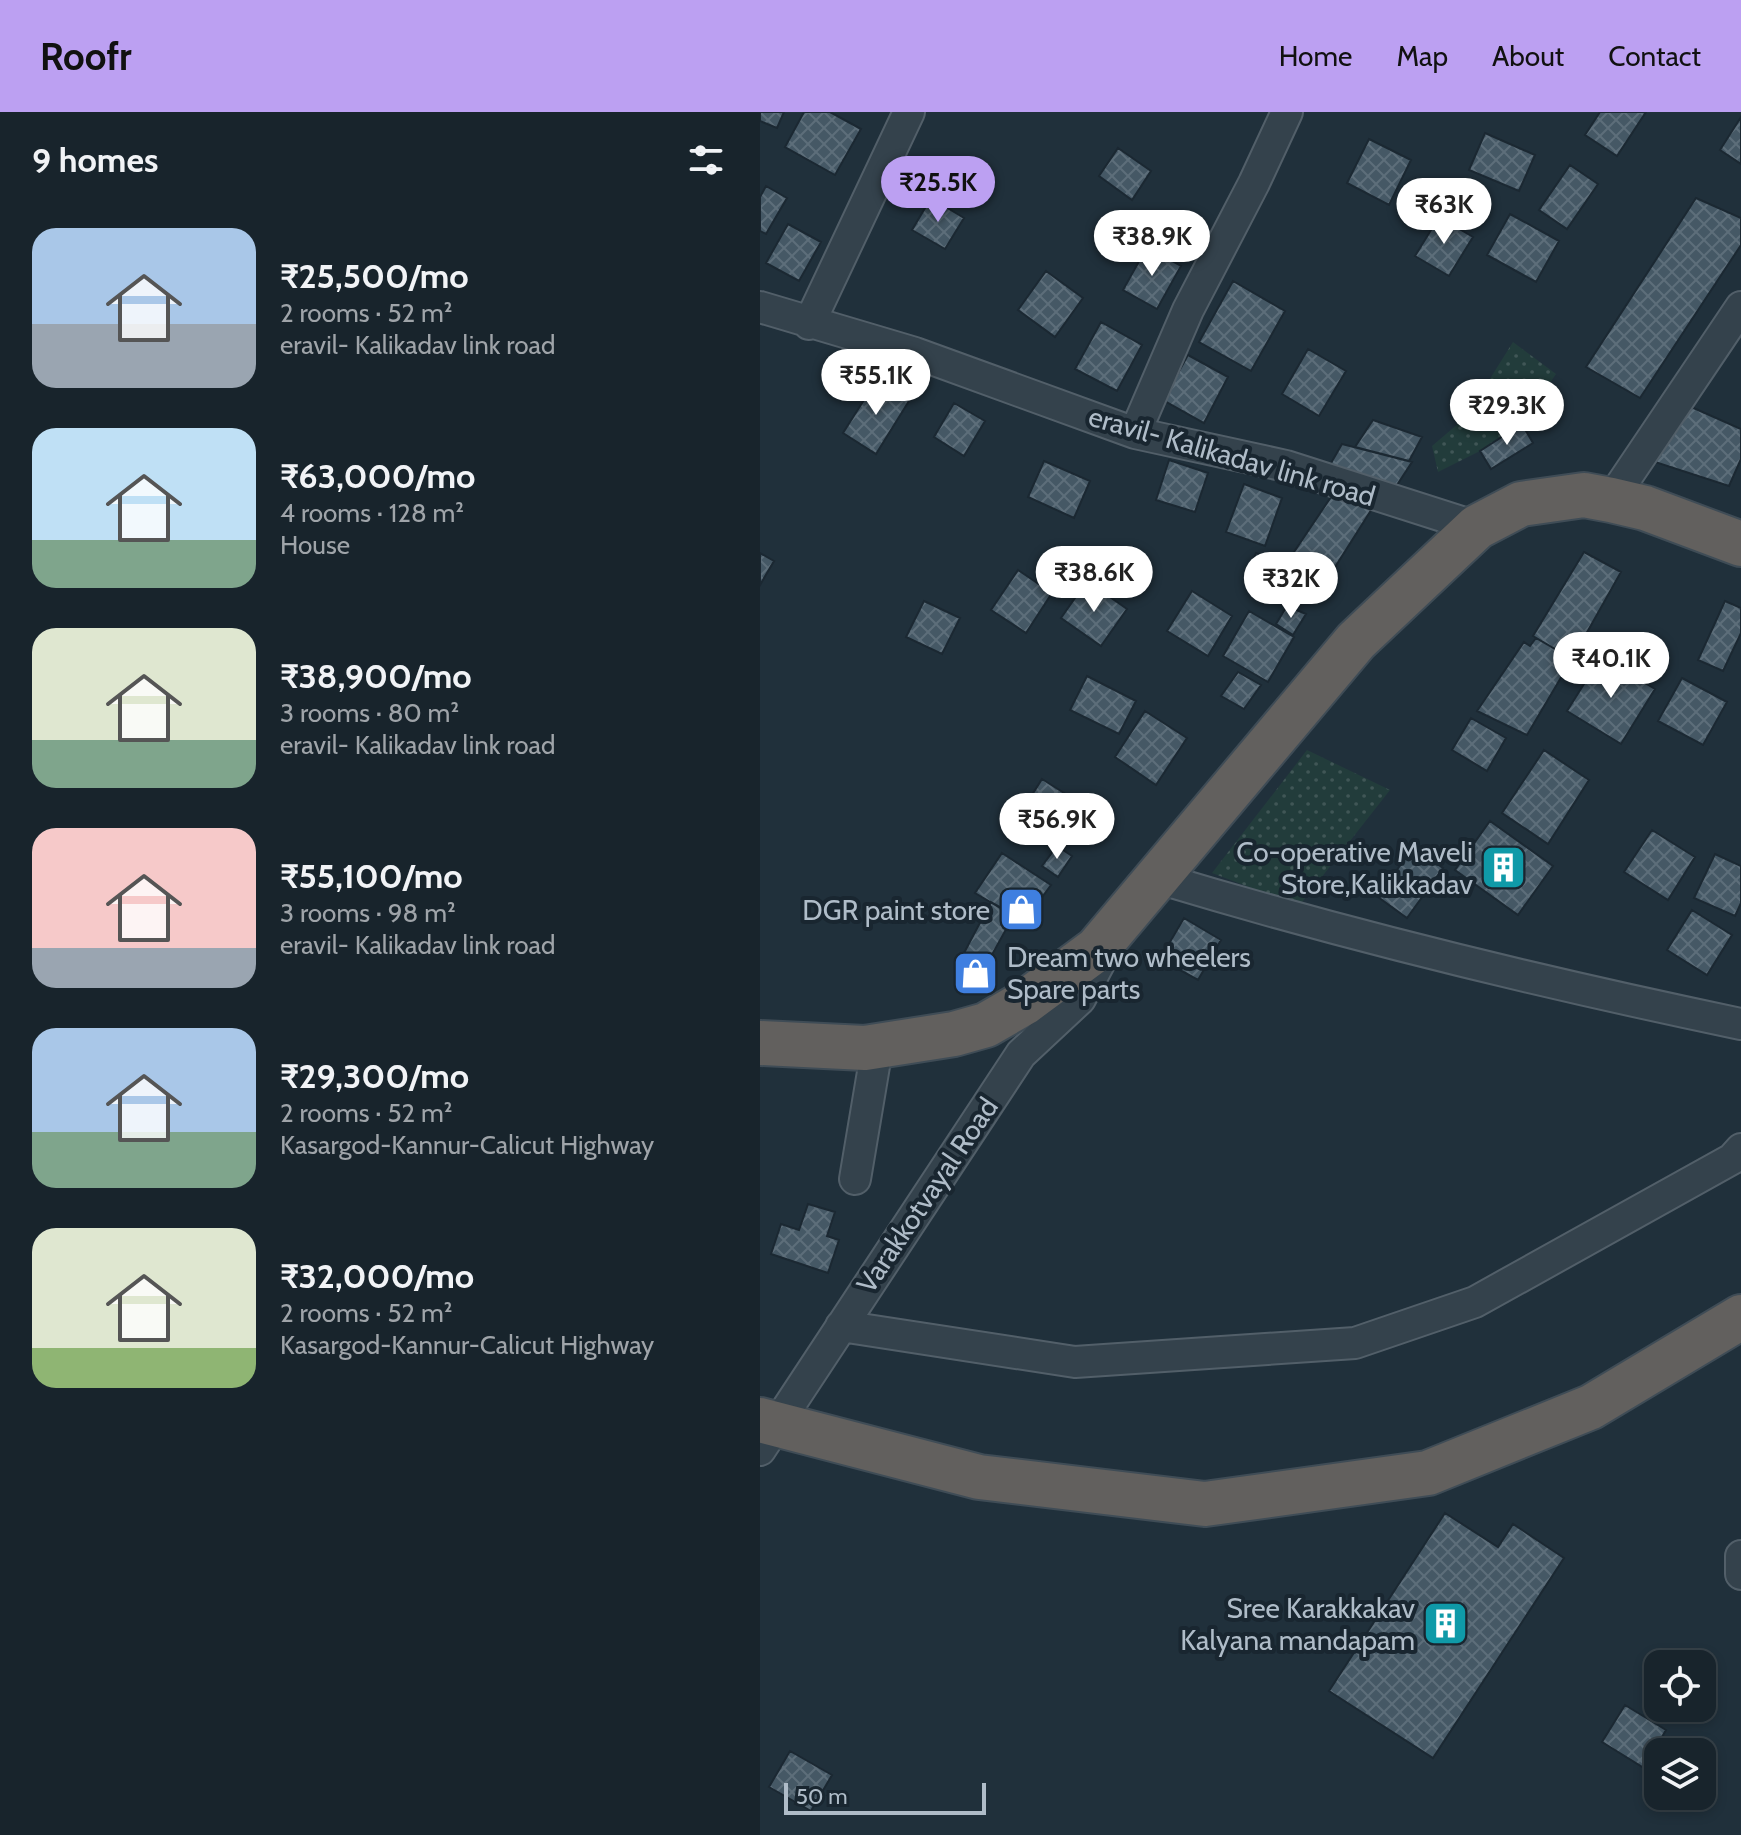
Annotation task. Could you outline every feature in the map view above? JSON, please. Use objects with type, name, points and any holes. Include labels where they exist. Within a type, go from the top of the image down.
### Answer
[{"type":"highway","points":[[760,1043],[865,1048],[954,1034],[986,1025],[1024,1003],[1097,949],[1356,641],[1477,527],[1521,504],[1584,495],[1645,508],[1741,544]]},
{"type":"highway","points":[[766,1432],[979,1477],[1205,1504],[1428,1473],[1591,1407],[1741,1317]]},
{"type":"street","points":[[809,324],[909,112]]},
{"type":"street","points":[[1135,433],[1188,310],[1287,112]]},
{"type":"street","name":"eravil- Kalikadav link road","points":[[760,307],[915,353],[1135,433],[1286,466],[1477,527]]},
{"type":"street","points":[[1611,500],[1741,307]]},
{"type":"street","points":[[1158,878],[1417,952],[1540,982],[1741,1024]]},
{"type":"street","name":"Varakkotvayal Road","points":[[766,1432],[841,1326],[1021,1054],[1080,999],[1102,958],[1097,949]]},
{"type":"street","points":[[855,1179],[874,1066],[865,1048]]},
{"type":"street","points":[[841,1326],[1075,1362],[1355,1343],[1475,1302],[1732,1159],[1741,1149]]},
{"type":"street","points":[[1741,1556],[1741,1574]]},
{"type":"green space","points":[[1513,342],[1556,374],[1522,424],[1480,451],[1438,472],[1432,446],[1466,417]]},
{"type":"green space","points":[[1307,750],[1390,790],[1299,906],[1212,873]]},
{"type":"building","points":[[760,112],[784,112],[777,128],[760,121]]},
{"type":"building","points":[[804,112],[830,112],[861,129],[835,175],[785,147]]},
{"type":"building","points":[[1600,112],[1646,112],[1617,156],[1585,135]]},
{"type":"building","points":[[1741,117],[1741,164],[1720,150]]},
{"type":"building","points":[[1485,133],[1535,155],[1519,191],[1469,170]]},
{"type":"building","points":[[1369,139],[1411,160],[1389,205],[1347,183]]},
{"type":"building","points":[[1118,148],[1151,171],[1132,200],[1099,176]]},
{"type":"building","points":[[1570,165],[1598,184],[1567,229],[1539,210]]},
{"type":"building","points":[[766,186],[787,198],[766,234],[760,231],[760,197]]},
{"type":"building","points":[[931,198],[964,218],[945,249],[912,230]]},
{"type":"building","points":[[1696,198],[1741,218],[1741,245],[1640,398],[1586,367]]},
{"type":"building","points":[[1510,214],[1559,241],[1536,282],[1487,255]]},
{"type":"building","points":[[1439,217],[1473,237],[1449,276],[1415,256]]},
{"type":"building","points":[[788,224],[821,242],[799,281],[766,263]]},
{"type":"building","points":[[1147,247],[1181,266],[1157,309],[1123,290]]},
{"type":"building","points":[[1046,271],[1083,298],[1055,337],[1018,310]]},
{"type":"building","points":[[1233,281],[1285,311],[1251,371],[1199,342]]},
{"type":"building","points":[[1101,322],[1142,345],[1117,391],[1075,369]]},
{"type":"building","points":[[1308,349],[1346,371],[1319,416],[1282,394]]},
{"type":"building","points":[[1188,355],[1228,377],[1204,423],[1163,400]]},
{"type":"building","points":[[876,381],[909,401],[876,454],[843,433]]},
{"type":"building","points":[[954,403],[985,421],[964,456],[934,437]]},
{"type":"building","points":[[1689,406],[1741,429],[1741,459],[1729,486],[1655,462]]},
{"type":"building","points":[[1373,420],[1422,437],[1409,461],[1355,447]]},
{"type":"building","points":[[1522,424],[1533,443],[1491,469],[1480,451]]},
{"type":"building","points":[[1342,444],[1412,462],[1395,488],[1327,470]]},
{"type":"building","points":[[1169,460],[1208,473],[1195,512],[1156,500]]},
{"type":"building","points":[[1044,461],[1090,481],[1074,518],[1028,497]]},
{"type":"building","points":[[1244,484],[1282,498],[1265,546],[1226,532]]},
{"type":"building","points":[[1337,488],[1375,504],[1330,575],[1294,552]]},
{"type":"building","points":[[1584,552],[1621,572],[1572,659],[1533,636]]},
{"type":"building","points":[[760,553],[774,561],[760,585]]},
{"type":"building","points":[[1256,553],[1304,571],[1295,596],[1246,579]]},
{"type":"building","points":[[1018,570],[1052,593],[1026,633],[991,610]]},
{"type":"building","points":[[1087,581],[1127,609],[1101,646],[1061,618]]},
{"type":"building","points":[[1192,591],[1232,616],[1208,656],[1167,631]]},
{"type":"building","points":[[924,601],[960,618],[942,654],[906,637]]},
{"type":"building","points":[[1725,601],[1741,608],[1741,633],[1723,671],[1698,660]]},
{"type":"building","points":[[1287,606],[1306,614],[1293,635],[1276,624]]},
{"type":"building","points":[[1249,611],[1294,637],[1268,682],[1223,656]]},
{"type":"building","points":[[1536,638],[1572,659],[1527,735],[1477,711],[1524,642],[1530,646]]},
{"type":"building","points":[[1601,657],[1655,689],[1621,744],[1567,711]]},
{"type":"building","points":[[1238,672],[1261,685],[1244,709],[1221,696]]},
{"type":"building","points":[[1087,676],[1136,701],[1119,734],[1070,710]]},
{"type":"building","points":[[1682,678],[1727,702],[1703,745],[1658,721]]},
{"type":"building","points":[[1145,711],[1187,738],[1156,785],[1115,757]]},
{"type":"building","points":[[1471,718],[1506,738],[1487,771],[1452,750]]},
{"type":"building","points":[[1544,750],[1589,780],[1548,844],[1502,813]]},
{"type":"building","points":[[1042,779],[1072,798],[1050,833],[1020,814]]},
{"type":"building","points":[[1081,817],[1095,827],[1083,843],[1068,834]]},
{"type":"building","name":"Co-operative Maveli Store,Kalikkadav","points":[[1490,821],[1553,866],[1518,915],[1455,870]]},
{"type":"building","points":[[1652,830],[1695,857],[1668,900],[1624,872]]},
{"type":"building","points":[[1057,846],[1072,856],[1058,877],[1042,866]]},
{"type":"building","points":[[1413,847],[1443,868],[1407,918],[1378,897]]},
{"type":"building","points":[[1002,853],[1051,885],[1024,922],[975,893]]},
{"type":"building","points":[[1715,854],[1741,866],[1741,903],[1735,916],[1694,898]]},
{"type":"building","points":[[991,902],[1014,915],[978,980],[956,968]]},
{"type":"building","points":[[1692,910],[1732,935],[1707,975],[1667,950]]},
{"type":"building","points":[[1184,918],[1221,940],[1198,980],[1160,959]]},
{"type":"building","points":[[808,1204],[835,1212],[827,1236],[839,1240],[828,1273],[771,1254],[781,1224],[799,1230]]},
{"type":"building","name":"Sree Karakkakav Kalyana mandapam","points":[[1445,1513],[1498,1547],[1513,1524],[1564,1558],[1433,1758],[1329,1691]]},
{"type":"building","points":[[1625,1705],[1644,1717],[1644,1722],[1653,1722],[1666,1730],[1661,1738],[1644,1738],[1644,1768],[1602,1742]]},
{"type":"building","points":[[790,1751],[832,1775],[811,1811],[769,1787]]},
{"type":"place","name":"Co-operative Maveli Store,Kalikkadav","points":[[1504,868]]},
{"type":"place","name":"DGR paint store","points":[[1021,910]]},
{"type":"place","name":"Dream two wheelers Spare parts","points":[[976,973]]},
{"type":"place","name":"Sree Karakkakav Kalyana mandapam","points":[[1446,1624]]}]
